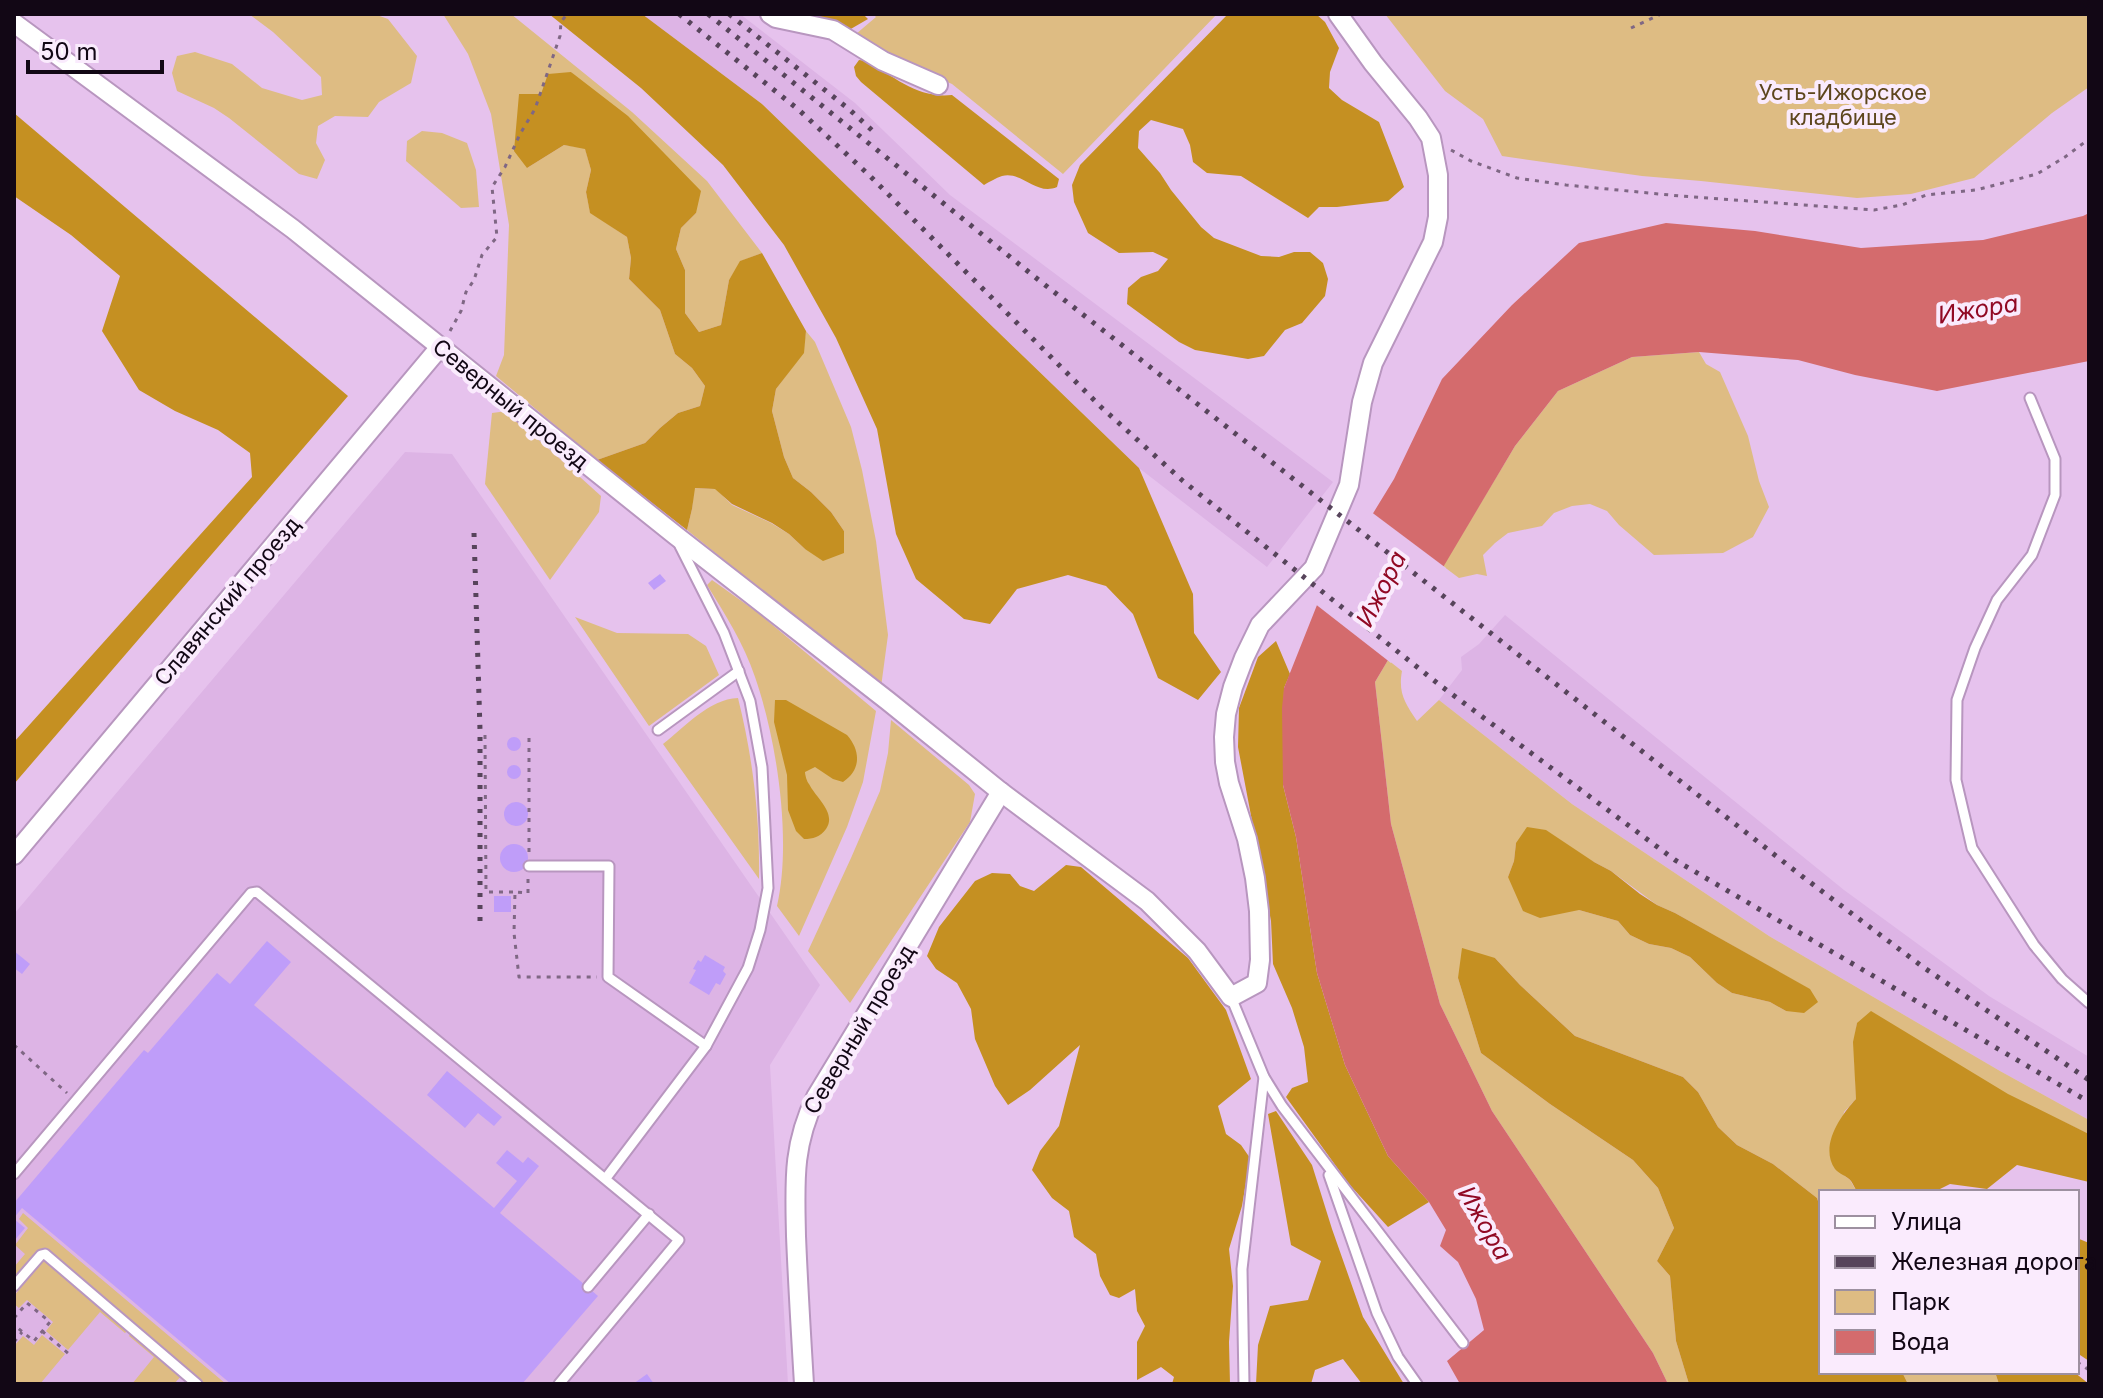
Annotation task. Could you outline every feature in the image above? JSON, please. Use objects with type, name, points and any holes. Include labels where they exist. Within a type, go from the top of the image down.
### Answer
[{"type":"street","points":[[770,14],[776,18],[833,30],[883,61],[938,85]]},
{"type":"street","points":[[1231,997],[1257,983],[1260,960],[1255,878],[1225,762],[1226,714],[1233,687],[1260,625],[1314,568],[1349,485],[1362,402],[1373,363],[1433,242],[1438,217],[1438,175],[1431,138],[1338,14]]},
{"type":"street","name":"Северный проезд","points":[[14,23],[293,229],[1001,792],[1147,901],[1197,951],[1231,997]]},
{"type":"street","name":"Славянский проезд","points":[[14,855],[440,347]]},
{"type":"street","name":"Северный проезд","points":[[804,1384],[795,1171],[805,1119],[1001,792]]},
{"type":"lane","points":[[2030,398],[2055,459],[2055,495],[2032,555],[1997,600],[1975,648],[1957,700],[1956,780],[1972,848],[2034,945],[2062,979],[2089,1003]]},
{"type":"lane","points":[[606,1178],[706,1046],[748,968],[760,930],[768,888],[762,767],[750,701],[724,633],[675,535]]},
{"type":"lane","points":[[658,730],[739,671]]},
{"type":"lane","points":[[529,866],[609,866],[608,977],[706,1046]]},
{"type":"lane","points":[[14,1174],[254,891],[679,1240],[559,1384]]},
{"type":"lane","points":[[1231,997],[1264,1077],[1282,1106],[1463,1343]]},
{"type":"lane","points":[[1244,1384],[1242,1269],[1264,1077]]},
{"type":"lane","points":[[1325,1165],[1377,1313],[1398,1357],[1417,1384]]},
{"type":"lane","points":[[588,1287],[649,1214]]},
{"type":"lane","points":[[14,1286],[45,1254],[184,1380],[197,1384]]},
{"type":"path","points":[[440,347],[461,311],[482,255],[497,237],[492,187],[535,109],[560,36],[561,22],[567,14]]},
{"type":"path","points":[[1631,28],[1661,14]]},
{"type":"path","points":[[1431,138],[1471,161],[1517,178],[1680,196],[1874,210],[1902,205],[1926,195],[1976,190],[2037,174],[2089,139]]},
{"type":"path","points":[[485,735],[486,892],[515,892]]},
{"type":"path","points":[[519,977],[608,977]]},
{"type":"path","points":[[14,1045],[76,1102]]},
{"type":"path","points":[[14,1318],[27,1303],[50,1322],[34,1341],[14,1325]]},
{"type":"path","points":[[14,1308],[19,1312]]},
{"type":"path","points":[[42,1331],[69,1354]]},
{"type":"path","points":[[14,1342],[22,1332]]},
{"type":"shaded area","points":[[549,14],[642,14],[762,104],[1139,468],[1193,594],[1194,633],[1221,672],[1198,700],[1158,678],[1133,614],[1106,586],[1068,575],[1017,589],[990,624],[964,619],[916,579],[896,534],[877,429],[836,338],[784,245],[723,165],[641,88]]},
{"type":"shaded area","points":[[642,14],[740,14],[855,103],[950,195],[1333,482],[1267,567],[1139,468],[762,104]]},
{"type":"shaded area","points":[[801,14],[863,14],[868,19],[849,30],[824,19]]},
{"type":"shaded area","points":[[1228,14],[1316,14],[1325,22],[1339,48],[1330,72],[1329,88],[1342,100],[1379,122],[1404,187],[1388,201],[1319,207],[1308,218],[1241,176],[1207,173],[1193,162],[1183,129],[1151,120],[1139,131],[1138,148],[1201,227],[1214,238],[1261,256],[1279,257],[1294,252],[1310,252],[1323,263],[1328,279],[1325,296],[1302,323],[1285,330],[1264,356],[1248,359],[1195,350],[1127,304],[1128,288],[1141,277],[1158,271],[1168,259],[1153,252],[1119,253],[1088,233],[1074,202],[1072,185],[1080,165]]},
{"type":"shaded area","points":[[859,60],[867,61],[918,90],[952,95],[1059,179],[1057,187],[1042,188],[1010,175],[984,185],[861,82],[854,67]]},
{"type":"shaded area","points":[[571,72],[628,116],[701,191],[696,213],[681,228],[676,249],[685,270],[685,313],[699,332],[721,325],[729,280],[740,261],[762,253],[806,331],[804,353],[776,389],[772,411],[784,457],[793,478],[831,512],[844,531],[844,553],[823,561],[789,534],[732,504],[715,489],[695,488],[687,530],[597,460],[645,443],[678,413],[700,406],[705,386],[692,368],[675,354],[660,310],[629,279],[631,258],[627,237],[590,213],[586,192],[591,170],[585,149],[564,145],[527,168],[514,151],[519,94],[541,94],[548,74]]},
{"type":"shaded area","points":[[14,113],[348,396],[14,784],[14,742],[252,477],[250,453],[218,430],[175,411],[139,390],[102,331],[120,276],[71,235],[14,196]]},
{"type":"shaded area","points":[[405,452],[452,454],[820,985],[770,1065],[788,1384],[14,1384],[14,914]]},
{"type":"shaded area","points":[[1505,615],[1844,890],[1989,996],[2089,1057],[2089,1120],[1769,936],[1572,804],[1439,700],[1462,670],[1461,657],[1479,644]]},
{"type":"shaded area","points":[[1276,641],[1290,674],[1284,688],[1283,785],[1296,837],[1317,973],[1345,1065],[1388,1156],[1429,1202],[1388,1227],[1349,1184],[1286,1097],[1292,1088],[1308,1082],[1304,1047],[1292,1008],[1273,964],[1271,921],[1238,747],[1239,708],[1258,657]]},
{"type":"shaded area","points":[[775,700],[786,700],[847,735],[857,754],[853,772],[843,782],[815,767],[805,772],[829,817],[826,829],[813,838],[804,839],[796,831],[788,810],[787,775],[774,722]]},
{"type":"shaded area","points":[[1527,827],[1546,830],[1611,871],[1657,905],[1810,989],[1818,1002],[1804,1013],[1786,1011],[1770,1002],[1732,993],[1690,957],[1630,935],[1618,921],[1579,910],[1540,918],[1523,911],[1508,877],[1516,843]]},
{"type":"shaded area","points":[[1066,865],[1081,867],[1188,958],[1226,1010],[1251,1079],[1218,1106],[1226,1134],[1241,1145],[1250,1158],[1242,1206],[1229,1249],[1233,1286],[1230,1384],[1172,1384],[1174,1377],[1161,1367],[1137,1380],[1137,1342],[1145,1326],[1137,1311],[1135,1289],[1119,1298],[1110,1295],[1100,1276],[1096,1254],[1074,1237],[1069,1211],[1052,1198],[1032,1170],[1040,1151],[1059,1126],[1080,1045],[1030,1090],[1008,1105],[995,1086],[975,1039],[971,1009],[957,983],[936,969],[927,956],[939,927],[975,881],[992,873],[1010,874],[1020,886],[1034,891]]},
{"type":"shaded area","points":[[1462,948],[1495,958],[1575,1036],[1683,1077],[1698,1092],[1718,1127],[1737,1145],[1773,1164],[1817,1198],[1819,1374],[1903,1374],[1908,1384],[1689,1384],[1676,1341],[1670,1276],[1657,1261],[1674,1228],[1658,1188],[1633,1160],[1481,1053],[1458,978]]},
{"type":"shaded area","points":[[1871,1011],[2008,1094],[2089,1134],[2089,1182],[2017,1165],[1987,1189],[1950,1184],[1938,1190],[1856,1190],[1851,1181],[1835,1169],[1829,1151],[1834,1131],[1856,1099],[1853,1042],[1857,1023]]},
{"type":"shaded area","points":[[1276,1111],[1312,1165],[1363,1317],[1404,1384],[1362,1384],[1343,1359],[1315,1370],[1311,1384],[1256,1384],[1258,1345],[1270,1306],[1308,1300],[1321,1261],[1291,1245],[1268,1114]]},
{"type":"shaded area","points":[[2079,1239],[2089,1243],[2089,1361],[2079,1354]]},
{"type":"shaded area","points":[[1996,1374],[2076,1374],[2089,1384],[1999,1384]]},
{"type":"green space","points":[[249,14],[374,14],[388,19],[417,56],[411,83],[379,102],[368,117],[335,116],[318,126],[316,143],[325,160],[317,179],[299,174],[229,118],[177,91],[172,73],[177,56],[195,52],[232,64],[262,88],[302,100],[322,95],[321,77]]},
{"type":"green space","points":[[443,14],[511,14],[632,112],[707,181],[762,253],[741,261],[729,280],[721,325],[699,332],[685,313],[685,270],[676,249],[681,228],[696,213],[571,72],[527,168],[564,145],[585,148],[591,170],[586,192],[590,212],[627,237],[631,258],[629,279],[660,310],[675,354],[692,368],[705,386],[700,406],[678,413],[645,443],[597,460],[496,376],[504,355],[509,225],[491,114],[468,54]]},
{"type":"green space","points":[[873,14],[1217,14],[1063,174],[952,84],[890,57],[856,34],[876,17]]},
{"type":"green space","name":"Усть-Ижорское кладбище","points":[[1385,14],[2089,14],[2089,87],[2052,113],[1974,178],[1911,194],[1857,198],[1642,176],[1502,156],[1483,119],[1445,91]]},
{"type":"green space","points":[[422,131],[442,133],[467,143],[476,170],[479,207],[461,208],[406,161],[407,141]]},
{"type":"green space","points":[[806,331],[815,342],[851,427],[862,470],[876,541],[888,635],[881,687],[687,530],[694,488],[716,489],[732,505],[771,523],[805,549],[844,553],[844,531],[831,512],[793,478],[772,411],[776,389],[803,353]]},
{"type":"green space","points":[[1699,352],[1706,364],[1720,372],[1748,436],[1769,507],[1753,537],[1723,553],[1654,555],[1607,511],[1590,504],[1572,506],[1554,513],[1542,526],[1508,533],[1483,555],[1487,576],[1477,574],[1459,578],[1443,566],[1515,446],[1558,391],[1632,357]]},
{"type":"green space","points":[[507,411],[601,496],[599,512],[550,580],[485,484],[492,413]]},
{"type":"green space","points":[[712,580],[757,612],[876,711],[863,782],[847,827],[799,936],[777,906],[783,852],[782,822],[770,730],[745,653],[707,585]]},
{"type":"green space","points":[[575,617],[617,633],[688,634],[706,646],[719,675],[649,726]]},
{"type":"green space","points":[[1388,660],[1402,671],[1404,698],[1417,721],[1439,700],[1572,804],[1769,936],[2089,1120],[2089,1134],[1857,1023],[1854,1052],[1856,1099],[1844,1112],[1835,1168],[1850,1180],[1856,1190],[1819,1190],[1819,1204],[1817,1198],[1773,1164],[1737,1145],[1718,1127],[1698,1092],[1683,1077],[1575,1036],[1495,958],[1458,978],[1481,1053],[1633,1160],[1658,1188],[1674,1228],[1657,1261],[1670,1276],[1676,1341],[1689,1384],[1668,1384],[1653,1353],[1492,1111],[1440,1004],[1391,824],[1375,682]],"holes":[[[1516,843],[1594,862],[1657,905],[1809,989],[1786,1011],[1770,1002],[1732,993],[1690,957],[1671,948],[1649,944],[1630,935],[1618,921],[1579,910],[1508,877]]]},
{"type":"green space","points":[[738,698],[754,788],[759,879],[663,744],[707,709]]},
{"type":"green space","points":[[891,720],[969,785],[975,794],[970,822],[850,1003],[808,951],[880,791]]},
{"type":"green space","points":[[23,1213],[226,1384],[204,1384],[50,1253],[14,1281],[14,1267],[25,1254],[15,1245],[28,1228],[19,1219]]},
{"type":"green space","points":[[43,1260],[47,1260],[129,1329],[125,1333],[100,1312],[68,1350],[46,1331],[53,1322],[27,1300],[19,1308],[14,1304],[14,1296]]},
{"type":"green space","points":[[132,1332],[182,1375],[174,1384],[132,1384],[154,1357],[129,1336]]},
{"type":"green space","points":[[42,1335],[65,1354],[40,1384],[14,1384],[14,1346],[23,1336],[34,1345]]},
{"type":"green space","points":[[1903,1374],[1996,1374],[1999,1384],[1908,1384]]},
{"type":"water","name":"Ижора","points":[[2089,213],[2089,361],[1937,391],[1798,360],[1699,352],[1632,357],[1558,391],[1515,446],[1375,682],[1391,824],[1440,1004],[1492,1111],[1653,1353],[1668,1384],[1460,1384],[1447,1361],[1484,1330],[1476,1299],[1458,1262],[1440,1246],[1446,1230],[1429,1202],[1388,1156],[1345,1065],[1317,973],[1296,837],[1283,785],[1282,708],[1284,688],[1317,605],[1394,479],[1442,379],[1512,305],[1579,243],[1666,223],[1755,231],[1861,248],[1983,240]]},
{"type":"pier","points":[[1370,511],[1446,568],[1391,663],[1314,603]]},
{"type":"building","points":[[660,574],[666,581],[654,590],[648,583]]},
{"type":"building","points":[[514,737],[521,744],[514,751],[507,744]]},
{"type":"building","points":[[514,765],[521,772],[514,779],[507,772]]},
{"type":"building","points":[[516,802],[524,806],[528,814],[524,822],[516,826],[508,822],[504,814],[508,806]]},
{"type":"building","points":[[514,844],[524,848],[528,858],[524,868],[514,872],[504,868],[500,858],[504,848]]},
{"type":"building","points":[[494,896],[511,896],[511,912],[494,912]]},
{"type":"building","points":[[267,941],[291,962],[254,1005],[494,1208],[517,1181],[496,1163],[507,1150],[523,1163],[528,1157],[539,1166],[500,1213],[598,1296],[522,1384],[231,1384],[22,1208],[14,1218],[14,1203],[144,1050],[148,1053],[217,973],[230,984]]},
{"type":"building","points":[[14,951],[30,964],[22,974],[14,968]]},
{"type":"building","points":[[705,955],[725,967],[723,971],[726,974],[709,995],[689,983],[698,960],[701,962]]},
{"type":"building","points":[[447,1071],[502,1117],[494,1126],[478,1113],[465,1128],[427,1095]]},
{"type":"building","points":[[14,1219],[25,1228],[14,1241]]},
{"type":"building","points":[[647,1374],[654,1384],[633,1384]]},
{"type":"railway","points":[[679,14],[799,110],[869,175],[1101,407],[1183,481],[1441,686],[1675,860],[2089,1102]]},
{"type":"railway","points":[[708,14],[1040,281],[1803,877],[1923,967],[2089,1080]]},
{"type":"railway","points":[[729,14],[875,133]]},
{"type":"railway","points":[[474,533],[480,730],[480,926]]}]
